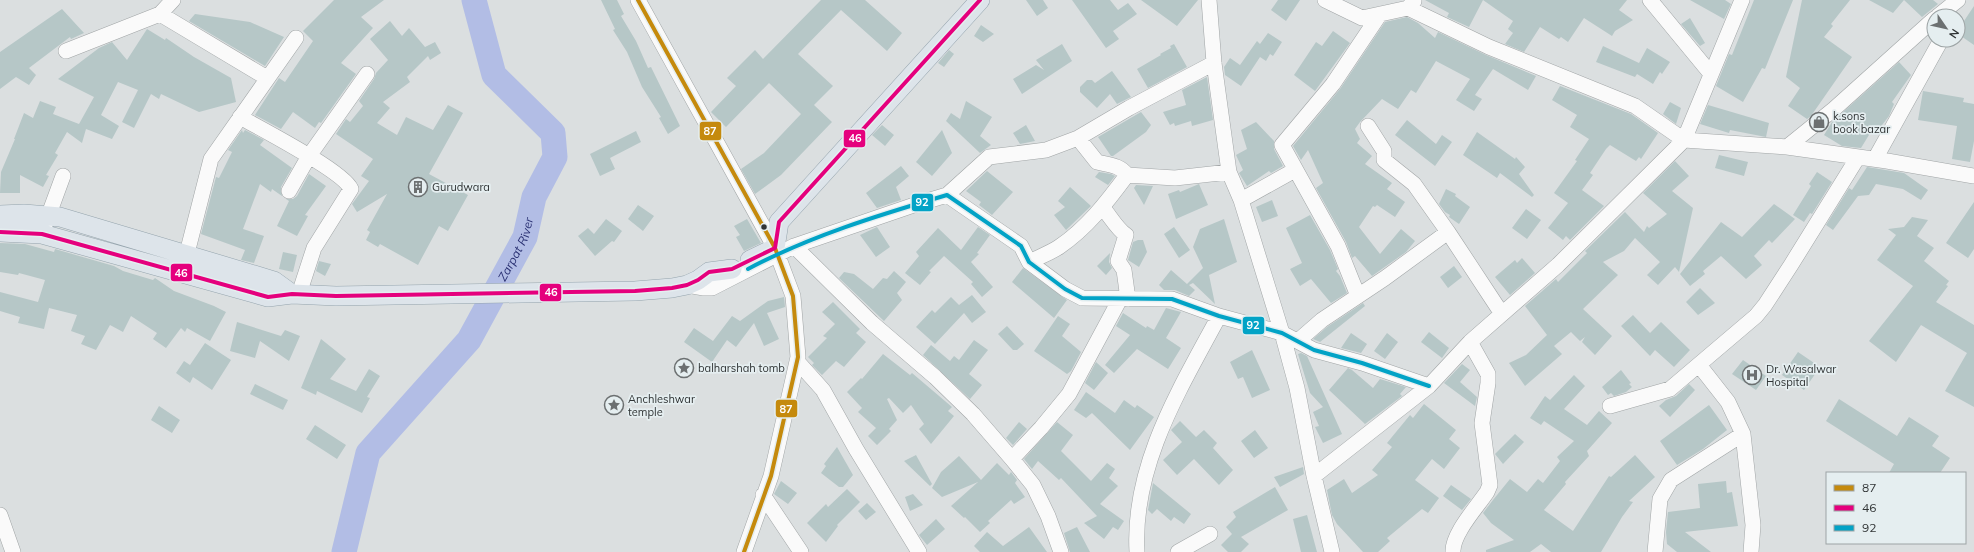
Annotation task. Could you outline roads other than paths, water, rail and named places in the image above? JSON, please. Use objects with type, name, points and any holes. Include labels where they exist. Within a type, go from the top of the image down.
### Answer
[{"type":"main road","points":[[750,260],[782,250],[779,222],[980,0]]},
{"type":"main road","points":[[0,215],[60,217],[268,297],[295,294],[336,296],[635,291],[672,288],[687,285],[698,280],[708,272],[732,270]]},
{"type":"main road","points":[[0,232],[42,234],[184,265]]},
{"type":"street","points":[[66,51],[160,14],[173,0]]},
{"type":"street","points":[[638,0],[782,250],[792,296],[797,361],[771,476],[744,552]]},
{"type":"street","points":[[1209,0],[1214,63],[1229,172],[1241,200],[1282,333],[1297,388],[1314,476],[1332,552]]},
{"type":"street","points":[[1325,0],[1362,18],[1412,4],[1489,47],[1635,106],[1684,140],[1787,147],[1874,159],[1974,176]]},
{"type":"street","points":[[1650,0],[1711,74]]},
{"type":"street","points":[[1314,476],[1429,386],[1470,342],[1558,264],[1684,140],[1742,0]]},
{"type":"street","points":[[1948,8],[1958,0]]},
{"type":"street","points":[[160,14],[267,78]]},
{"type":"street","points":[[1358,296],[1338,246],[1282,147],[1282,142],[1333,84],[1380,14]]},
{"type":"street","points":[[1787,147],[1834,109],[1926,26]]},
{"type":"street","points":[[184,265],[211,159],[296,38]]},
{"type":"street","points":[[1874,159],[1936,48]]},
{"type":"street","points":[[687,285],[712,288],[782,250],[947,195],[989,157],[1046,150],[1078,138],[1129,108],[1214,63]]},
{"type":"street","points":[[289,191],[309,156],[367,74]]},
{"type":"street","points":[[240,117],[309,156],[344,180],[351,189],[314,248],[295,294]]},
{"type":"street","points":[[1368,126],[1384,151],[1384,160],[1413,183],[1448,232],[1502,314]]},
{"type":"street","points":[[1078,138],[1097,162],[1123,169],[1127,175]]},
{"type":"street","points":[[1610,406],[1670,389],[1756,316],[1765,305],[1858,157]]},
{"type":"street","points":[[1241,200],[1295,170]]},
{"type":"street","points":[[1127,175],[1175,178],[1229,172]]},
{"type":"street","points":[[1029,262],[1058,247],[1070,238],[1103,208],[1127,175]]},
{"type":"street","points":[[42,234],[63,176]]},
{"type":"street","points":[[947,195],[1021,246],[1029,262],[1065,289],[1082,298],[1172,299],[1220,316],[1282,333],[1299,340],[1314,350],[1362,363],[1429,386]]},
{"type":"street","points":[[1012,458],[1042,428],[1068,394],[1124,299],[1124,270],[1118,261],[1126,235],[1121,231],[1103,208]]},
{"type":"street","points":[[1299,340],[1322,320],[1448,232]]},
{"type":"street","points":[[782,250],[872,323],[935,377],[973,414],[1012,458],[1033,485],[1048,516],[1061,552]]},
{"type":"street","points":[[1137,552],[1138,516],[1153,448],[1172,406],[1220,316]]},
{"type":"street","points":[[1453,552],[1454,542],[1459,532],[1487,492],[1490,485],[1482,423],[1488,374],[1470,342]]},
{"type":"street","points":[[797,361],[823,390],[856,450],[919,552]]},
{"type":"street","points":[[1699,365],[1731,407],[1743,434],[1753,525],[1751,552]]},
{"type":"street","points":[[1655,552],[1660,499],[1670,480],[1743,434]]},
{"type":"street","points":[[764,495],[801,552]]},
{"type":"street","points":[[0,515],[13,552]]},
{"type":"street","points":[[1178,552],[1210,534]]},
{"type":"waterway","name":"Zarpat River","points":[[344,552],[368,453],[469,340],[525,237],[534,197],[555,157],[553,133],[494,75],[474,0]]},
{"type":"place","name":"k.sons book bazar","points":[[1819,122]]},
{"type":"place","name":"Gurudwara","points":[[418,187]]},
{"type":"place","name":"balharshah tomb","points":[[684,368]]},
{"type":"place","name":"Dr. Wasalwar Hospital","points":[[1752,375]]},
{"type":"place","name":"Anchleshwar temple","points":[[614,405]]}]
